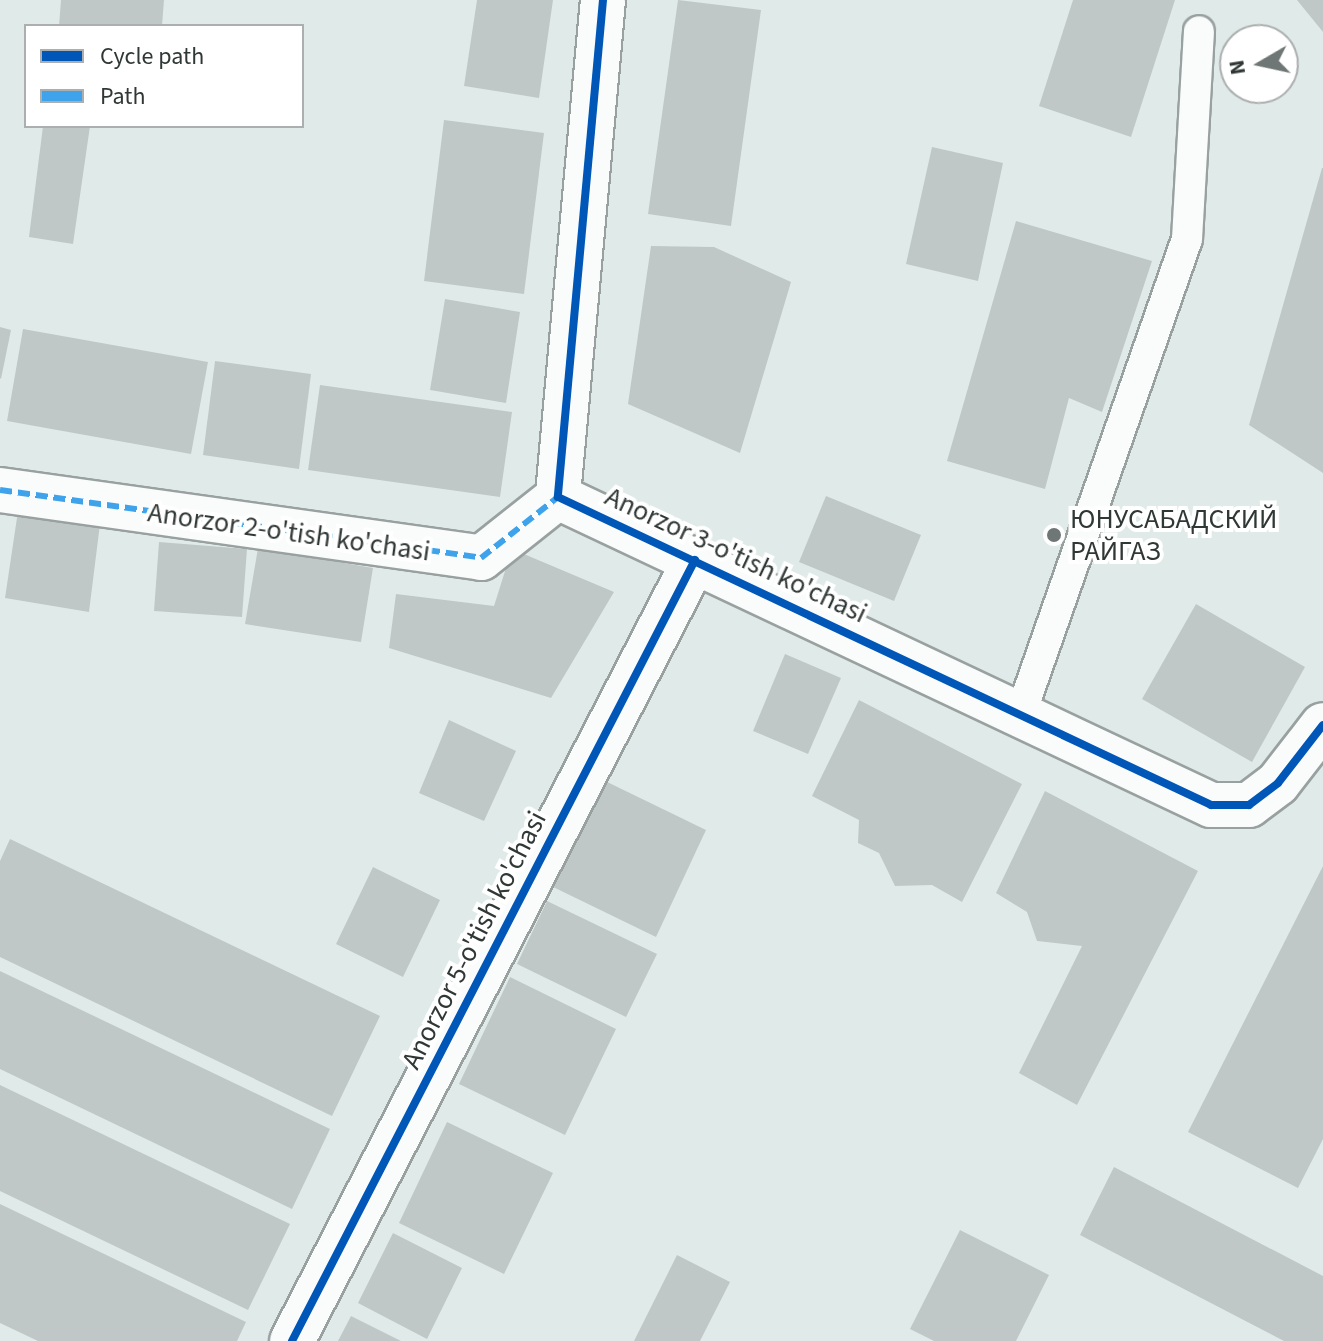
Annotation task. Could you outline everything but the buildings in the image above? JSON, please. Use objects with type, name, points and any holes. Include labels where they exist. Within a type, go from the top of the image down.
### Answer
[{"type":"street","points":[[558,497],[603,0]]},
{"type":"street","name":"Anorzor 2-o'tish ko'chasi","points":[[0,490],[481,558],[558,497]]},
{"type":"street","name":"Anorzor 3-o'tish ko'chasi","points":[[558,497],[1211,805],[1249,805],[1278,783],[1323,725]]},
{"type":"street","name":"Anorzor 5-o'tish ko'chasi","points":[[292,1341],[695,560]]},
{"type":"lane","points":[[1021,713],[1187,239],[1199,31]]},
{"type":"marked path","points":[[0,490],[481,558],[558,497]]},
{"type":"cycle path","points":[[603,0],[558,497],[1211,805],[1249,805],[1278,783],[1323,725]]},
{"type":"cycle path","points":[[292,1341],[695,560]]},
{"type":"place","name":"ЮНУСАБАДСКИЙ РАЙГАЗ","points":[[1054,535]]}]
